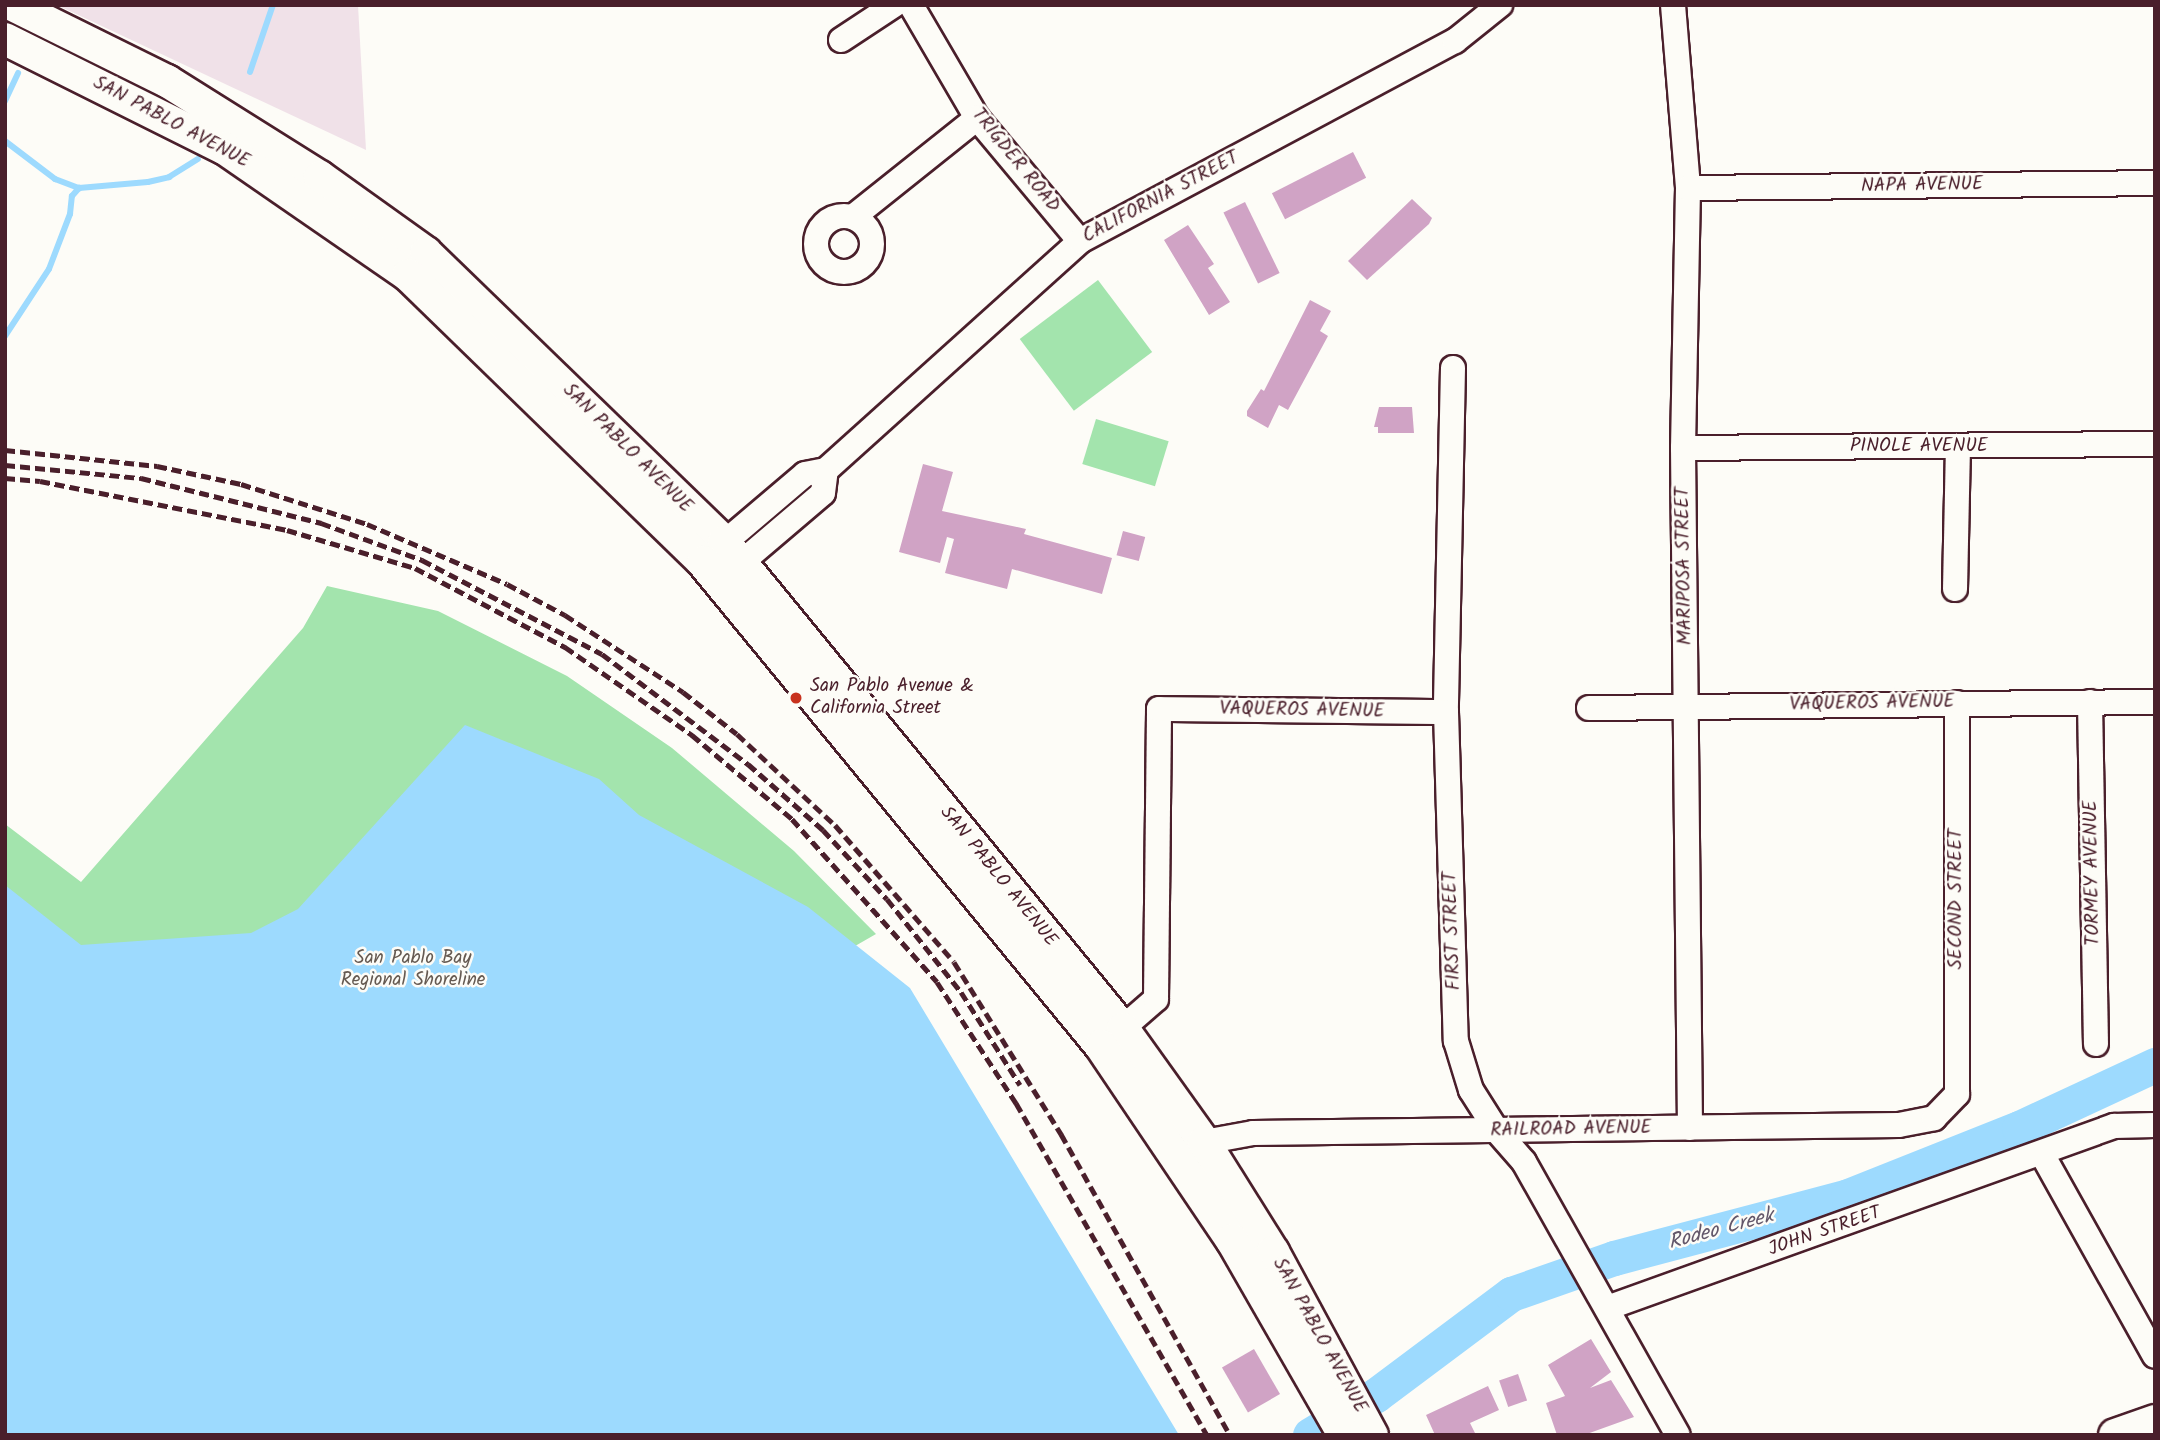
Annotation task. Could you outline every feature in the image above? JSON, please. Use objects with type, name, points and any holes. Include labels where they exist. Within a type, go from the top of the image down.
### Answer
[{"type":"main road","name":"SAN PABLO AVENUE","points":[[13,5],[167,81],[320,177],[426,253],[722,562],[1112,1038],[1192,1150],[1327,1378],[1372,1435]]},
{"type":"main road","name":"SAN PABLO AVENUE","points":[[5,39],[224,148],[408,275],[722,562]]},
{"type":"main road","name":"SAN PABLO AVENUE","points":[[1327,1378],[1344,1435]]},
{"type":"main road","points":[[2115,1435],[2155,1421]]},
{"type":"street","points":[[841,40],[894,5]]},
{"type":"street","name":"TRIGDER ROAD","points":[[911,5],[977,118],[1080,241]]},
{"type":"street","name":"CALIFORNIA STREET","points":[[722,562],[823,493],[826,470],[1080,241],[1455,41],[1500,5]]},
{"type":"street","name":"MARIPOSA STREET","points":[[1673,5],[1688,188],[1683,448],[1688,707],[1690,1128]]},
{"type":"street","points":[[853,217],[977,118]]},
{"type":"street","name":"NAPA AVENUE","points":[[1688,188],[2155,183]]},
{"type":"street","name":"FIRST STREET","points":[[1452,368],[1446,712],[1457,1041],[1471,1090],[1497,1131],[1524,1163],[1678,1435]]},
{"type":"street","name":"PINOLE AVENUE","points":[[1683,448],[2155,444]]},
{"type":"street","points":[[1955,589],[1958,447]]},
{"type":"street","name":"TORMEY AVENUE","points":[[2090,702],[2096,1044]]},
{"type":"street","name":"VAQUEROS AVENUE","points":[[1589,708],[2155,702]]},
{"type":"street","name":"SECOND STREET","points":[[1957,703],[1957,1094]]},
{"type":"street","name":"VAQUEROS AVENUE","points":[[1112,1038],[1156,999],[1159,709],[1446,712]]},
{"type":"street","name":"RAILROAD AVENUE","points":[[1192,1150],[1253,1133],[1899,1125],[1934,1118],[1957,1094]]},
{"type":"street","points":[[2155,1125],[2114,1126],[2042,1154],[2155,1356]]},
{"type":"street","name":"JOHN STREET","points":[[1607,1308],[2042,1154]]},
{"type":"shaded area","points":[[57,5],[358,5],[366,150]]},
{"type":"green space","points":[[1098,280],[1152,352],[1074,411],[1020,339]]},
{"type":"green space","points":[[1096,419],[1169,441],[1155,486],[1082,464]]},
{"type":"green space","name":"San Pablo Bay Regional Shoreline","points":[[327,586],[438,611],[567,676],[672,748],[794,851],[876,934],[5,1435],[5,824],[81,882],[303,628]]},
{"type":"water","name":"San Pablo Bay Regional Shoreline","points":[[465,725],[599,779],[639,815],[808,907],[910,988],[1179,1435],[5,1435],[5,885],[81,945],[251,933],[298,909]]},
{"type":"building","points":[[1353,152],[1366,178],[1285,219],[1272,193]]},
{"type":"building","points":[[1412,199],[1432,218],[1429,224],[1367,280],[1348,261]]},
{"type":"building","points":[[1245,202],[1280,273],[1258,284],[1223,213]]},
{"type":"building","points":[[1188,225],[1214,264],[1208,268],[1230,302],[1209,315],[1164,240]]},
{"type":"building","points":[[1310,300],[1331,311],[1320,331],[1328,336],[1288,410],[1279,405],[1268,428],[1247,416],[1247,411],[1261,389],[1264,391]]},
{"type":"building","points":[[1379,407],[1412,407],[1414,433],[1378,433],[1378,427],[1374,427]]},
{"type":"building","points":[[923,464],[953,472],[942,511],[1026,529],[1024,534],[1112,558],[1102,594],[1012,569],[1007,589],[945,573],[954,539],[947,537],[940,563],[899,552]]},
{"type":"building","points":[[1123,531],[1145,537],[1139,561],[1117,555]]},
{"type":"building","points":[[1591,1339],[1611,1372],[1590,1388],[1611,1380],[1634,1417],[1584,1435],[1557,1435],[1546,1403],[1565,1396],[1548,1365]]},
{"type":"building","points":[[1254,1349],[1280,1394],[1248,1413],[1222,1368]]},
{"type":"building","points":[[1518,1374],[1527,1400],[1508,1407],[1499,1381]]},
{"type":"building","points":[[1488,1386],[1499,1410],[1470,1423],[1476,1435],[1435,1435],[1426,1415]]},
{"type":"waterway","points":[[250,72],[273,5]]},
{"type":"waterway","points":[[5,101],[18,73]]},
{"type":"waterway","points":[[5,141],[55,179],[79,188],[148,182],[169,177],[198,159]]},
{"type":"waterway","points":[[5,336],[49,269],[70,214],[72,196],[79,188]]},
{"type":"waterway","name":"Rodeo Creek","points":[[1310,1435],[1376,1395],[1511,1294],[1614,1258],[1848,1196],[2019,1128],[2155,1065]]},
{"type":"railway","points":[[5,450],[157,466],[241,484],[367,524],[507,584],[565,615],[683,692],[737,734],[835,825],[954,962],[1061,1134],[1230,1435]]},
{"type":"railway","points":[[5,465],[141,478],[321,523],[422,560],[602,654],[748,764],[823,830],[887,899],[961,992],[1020,1085]]},
{"type":"railway","points":[[5,478],[40,481],[287,530],[415,568],[565,647],[692,735],[792,819],[937,982],[1016,1103],[1207,1435]]},
{"type":"place","name":"San Pablo Avenue & California Street","points":[[796,698]]}]
